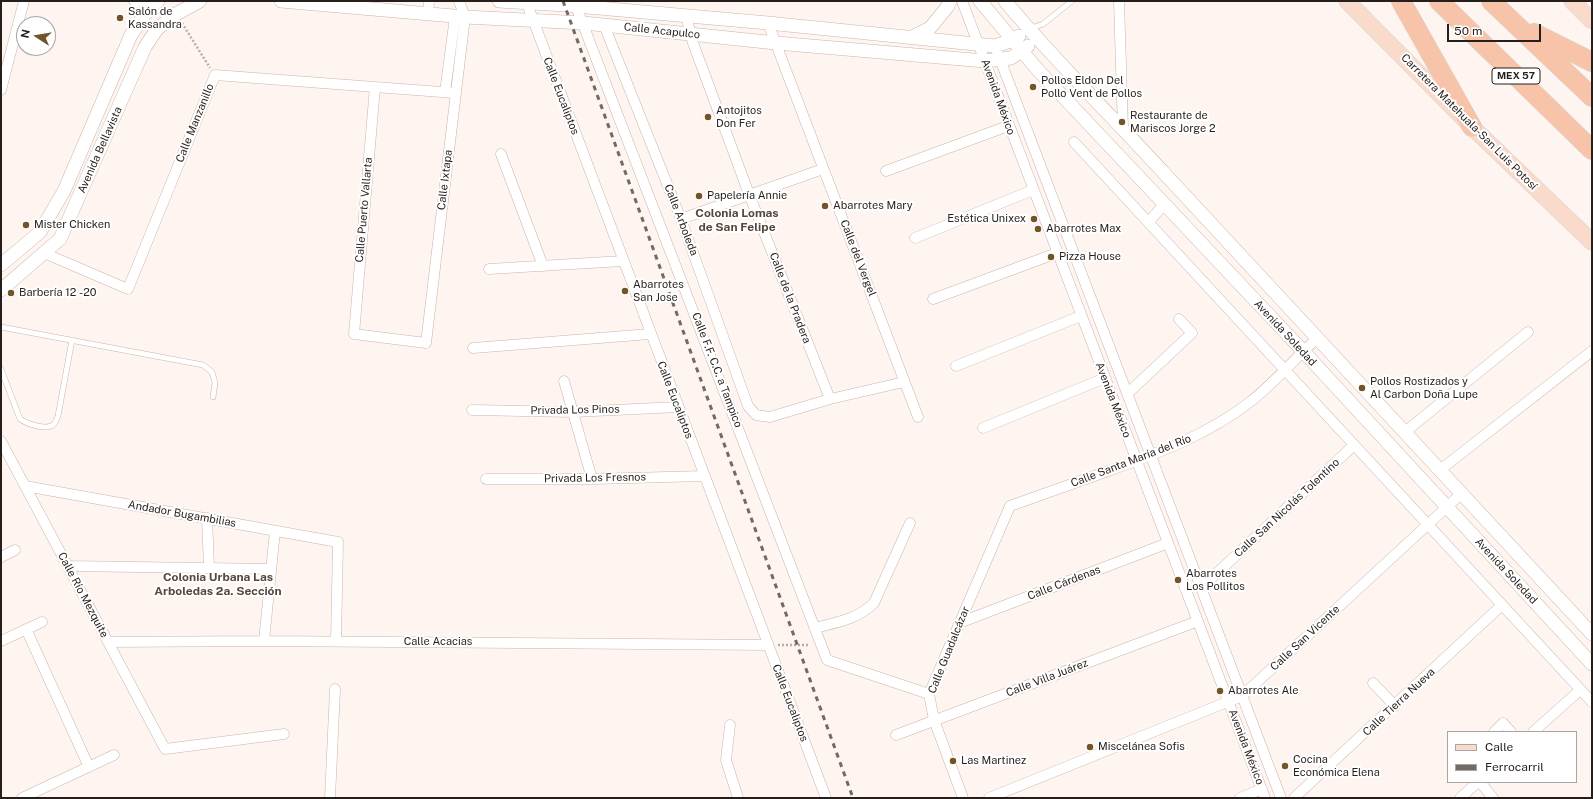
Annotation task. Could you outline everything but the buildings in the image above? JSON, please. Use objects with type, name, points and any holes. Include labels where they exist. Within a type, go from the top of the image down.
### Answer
[{"type":"highway","points":[[1401,1],[1472,127]]},
{"type":"highway","name":"MEX 57","points":[[1439,1],[1592,150]]},
{"type":"highway","name":"MEX 57","points":[[1491,1],[1518,25],[1592,97]]},
{"type":"highway","points":[[1518,25],[1592,62]]},
{"type":"main road","name":"Carretera Matehuala-San Luis Potosí","points":[[1347,1],[1472,127],[1592,242]]},
{"type":"main road","points":[[1572,1],[1592,21]]},
{"type":"street","points":[[1,90],[24,1]]},
{"type":"street","points":[[134,1],[154,4]]},
{"type":"street","name":"Calle Acapulco","points":[[281,1],[460,17],[533,22],[584,23],[776,43],[985,61],[1011,58],[1021,51],[1038,31]]},
{"type":"street","points":[[428,14],[429,1]]},
{"type":"street","points":[[459,1],[460,17]]},
{"type":"street","name":"Calle Acapulco","points":[[499,1],[575,3],[686,16],[995,46],[1038,31]]},
{"type":"street","points":[[912,37],[930,28],[948,6],[950,1]]},
{"type":"street","name":"Avenida México","points":[[962,1],[1008,126],[1263,794]]},
{"type":"street","name":"Avenida Soledad","points":[[980,1],[1037,69],[1303,351],[1592,664]]},
{"type":"street","name":"Avenida Soledad","points":[[1004,1],[1038,31],[1123,129],[1316,339],[1405,432],[1592,634]]},
{"type":"street","points":[[1119,1],[1123,129]]},
{"type":"street","name":"Avenida Bellavista","points":[[1,290],[60,239],[145,47],[157,30],[176,14],[194,2]]},
{"type":"street","name":"Calle Eucaliptos","points":[[526,2],[826,798]]},
{"type":"street","name":"Calle F.F. C.C. a Tampico","points":[[575,3],[584,23],[827,660],[929,694]]},
{"type":"street","name":"Avenida Bellavista","points":[[1,265],[40,232],[64,192],[131,36],[154,4]]},
{"type":"street","name":"Calle de la Pradera","points":[[686,16],[693,43],[830,399]]},
{"type":"street","name":"Calle Ixtapa","points":[[426,343],[450,93],[460,17]]},
{"type":"street","name":"Calle del Vergel","points":[[768,23],[918,417]]},
{"type":"street","name":"Calle Arboleda","points":[[604,25],[681,219],[748,406],[756,415],[770,417],[830,399]]},
{"type":"street","name":"Avenida México","points":[[995,46],[1281,798]]},
{"type":"street","name":"Calle Manzanillo","points":[[44,253],[128,289],[215,75],[450,93]]},
{"type":"street","name":"Calle Puerto Vallarta","points":[[375,87],[354,334],[426,343]]},
{"type":"street","points":[[886,171],[1008,126]]},
{"type":"street","points":[[88,137],[102,144]]},
{"type":"street","points":[[1074,142],[1592,702]]},
{"type":"street","points":[[501,154],[543,266]]},
{"type":"street","points":[[681,219],[823,169]]},
{"type":"street","points":[[915,238],[1033,190]]},
{"type":"street","points":[[1149,222],[1164,204]]},
{"type":"street","points":[[933,299],[1057,253]]},
{"type":"street","points":[[489,269],[623,261]]},
{"type":"street","points":[[956,366],[1081,316]]},
{"type":"street","points":[[1127,394],[1192,333],[1179,319]]},
{"type":"street","points":[[1405,432],[1528,332]]},
{"type":"street","points":[[473,348],[650,334]]},
{"type":"street","name":"Calle Santa María del Río","points":[[1010,506],[1179,445],[1224,420],[1265,390],[1316,339]]},
{"type":"street","points":[[1440,470],[1592,351]]},
{"type":"street","points":[[983,428],[1105,378]]},
{"type":"street","points":[[564,381],[592,479]]},
{"type":"street","points":[[830,399],[904,382]]},
{"type":"street","name":"Privada Los Pinos","points":[[472,410],[573,412],[678,407]]},
{"type":"street","name":"Calle Río Mezquite","points":[[1,440],[165,749],[284,734]]},
{"type":"street","name":"Calle San Nicolás Tolentino","points":[[1201,588],[1354,445]]},
{"type":"street","name":"Privada Los Fresnos","points":[[486,479],[592,479],[704,476]]},
{"type":"street","name":"Andador Bugambilias","points":[[25,486],[338,542],[336,641]]},
{"type":"street","name":"Calle San Vicente","points":[[989,798],[1242,696],[1462,493]]},
{"type":"street","name":"Calle Guadalcázar","points":[[963,798],[934,720],[929,694],[1010,506]]},
{"type":"street","points":[[207,518],[209,567]]},
{"type":"street","points":[[815,628],[855,617],[864,612],[874,603],[910,523]]},
{"type":"street","points":[[264,641],[275,531]]},
{"type":"street","name":"Calle Cárdenas","points":[[959,623],[1168,543]]},
{"type":"street","points":[[1,557],[15,550]]},
{"type":"street","points":[[68,566],[271,568]]},
{"type":"street","name":"Calle Tierra Nueva","points":[[1294,798],[1395,706],[1502,605]]},
{"type":"street","name":"Calle Villa Juárez","points":[[896,735],[1198,621]]},
{"type":"street","points":[[1,641],[42,622]]},
{"type":"street","points":[[26,629],[89,767]]},
{"type":"street","name":"Calle Acacias","points":[[108,642],[336,641],[768,645]]},
{"type":"street","points":[[1373,683],[1395,706]]},
{"type":"street","points":[[330,798],[334,689]]},
{"type":"street","points":[[1534,731],[1580,690]]},
{"type":"street","points":[[1495,731],[1503,723],[1510,731]]},
{"type":"street","points":[[730,725],[726,760],[738,798]]},
{"type":"street","points":[[22,798],[114,755]]},
{"type":"street","points":[[1460,798],[1478,783]]},
{"type":"street","points":[[1480,783],[1493,798]]},
{"type":"street","points":[[1240,798],[1263,794]]},
{"type":"lane","points":[[1038,31],[1072,1]]},
{"type":"lane","points":[[1,326],[203,365],[212,372],[215,383],[213,397]]},
{"type":"lane","points":[[1,369],[20,419],[28,424],[48,427],[54,424],[58,416],[72,340]]},
{"type":"path","points":[[176,14],[215,75]]},
{"type":"path","points":[[768,645],[821,645]]},
{"type":"railway","points":[[563,1],[853,798]]},
{"type":"place","name":"Salón de Kassandra","points":[[120,18]]},
{"type":"place","name":"Pollos Eldon Del Pollo Vent de Pollos","points":[[1033,87]]},
{"type":"place","name":"Antojitos Don Fer","points":[[708,117]]},
{"type":"place","name":"Restaurante de Mariscos Jorge 2","points":[[1122,122]]},
{"type":"place","name":"Papelería Annie","points":[[699,196]]},
{"type":"place","name":"Abarrotes Mary","points":[[825,206]]},
{"type":"place","name":"Estética Unixex","points":[[1034,219]]},
{"type":"place","name":"Mister Chicken","points":[[26,225]]},
{"type":"place","name":"Abarrotes Max","points":[[1038,229]]},
{"type":"place","name":"Pizza House","points":[[1051,257]]},
{"type":"place","name":"Abarrotes San Jose","points":[[625,291]]},
{"type":"place","name":"Barbería 12 -20","points":[[11,293]]},
{"type":"place","name":"Pollos Rostizados y Al Carbon Doña Lupe","points":[[1362,388]]},
{"type":"place","name":"Abarrotes Los Pollitos","points":[[1178,580]]},
{"type":"place","name":"Abarrotes Ale","points":[[1220,691]]},
{"type":"place","name":"Miscelánea Sofis","points":[[1090,747]]},
{"type":"place","name":"Las Martinez","points":[[953,761]]},
{"type":"place","name":"Cocina Económica Elena","points":[[1285,766]]},
{"type":"district","name":"Colonia Lomas de San Felipe","points":[[737,220]]},
{"type":"district","name":"Colonia Urbana Las Arboledas 2a. Sección","points":[[218,584]]}]
